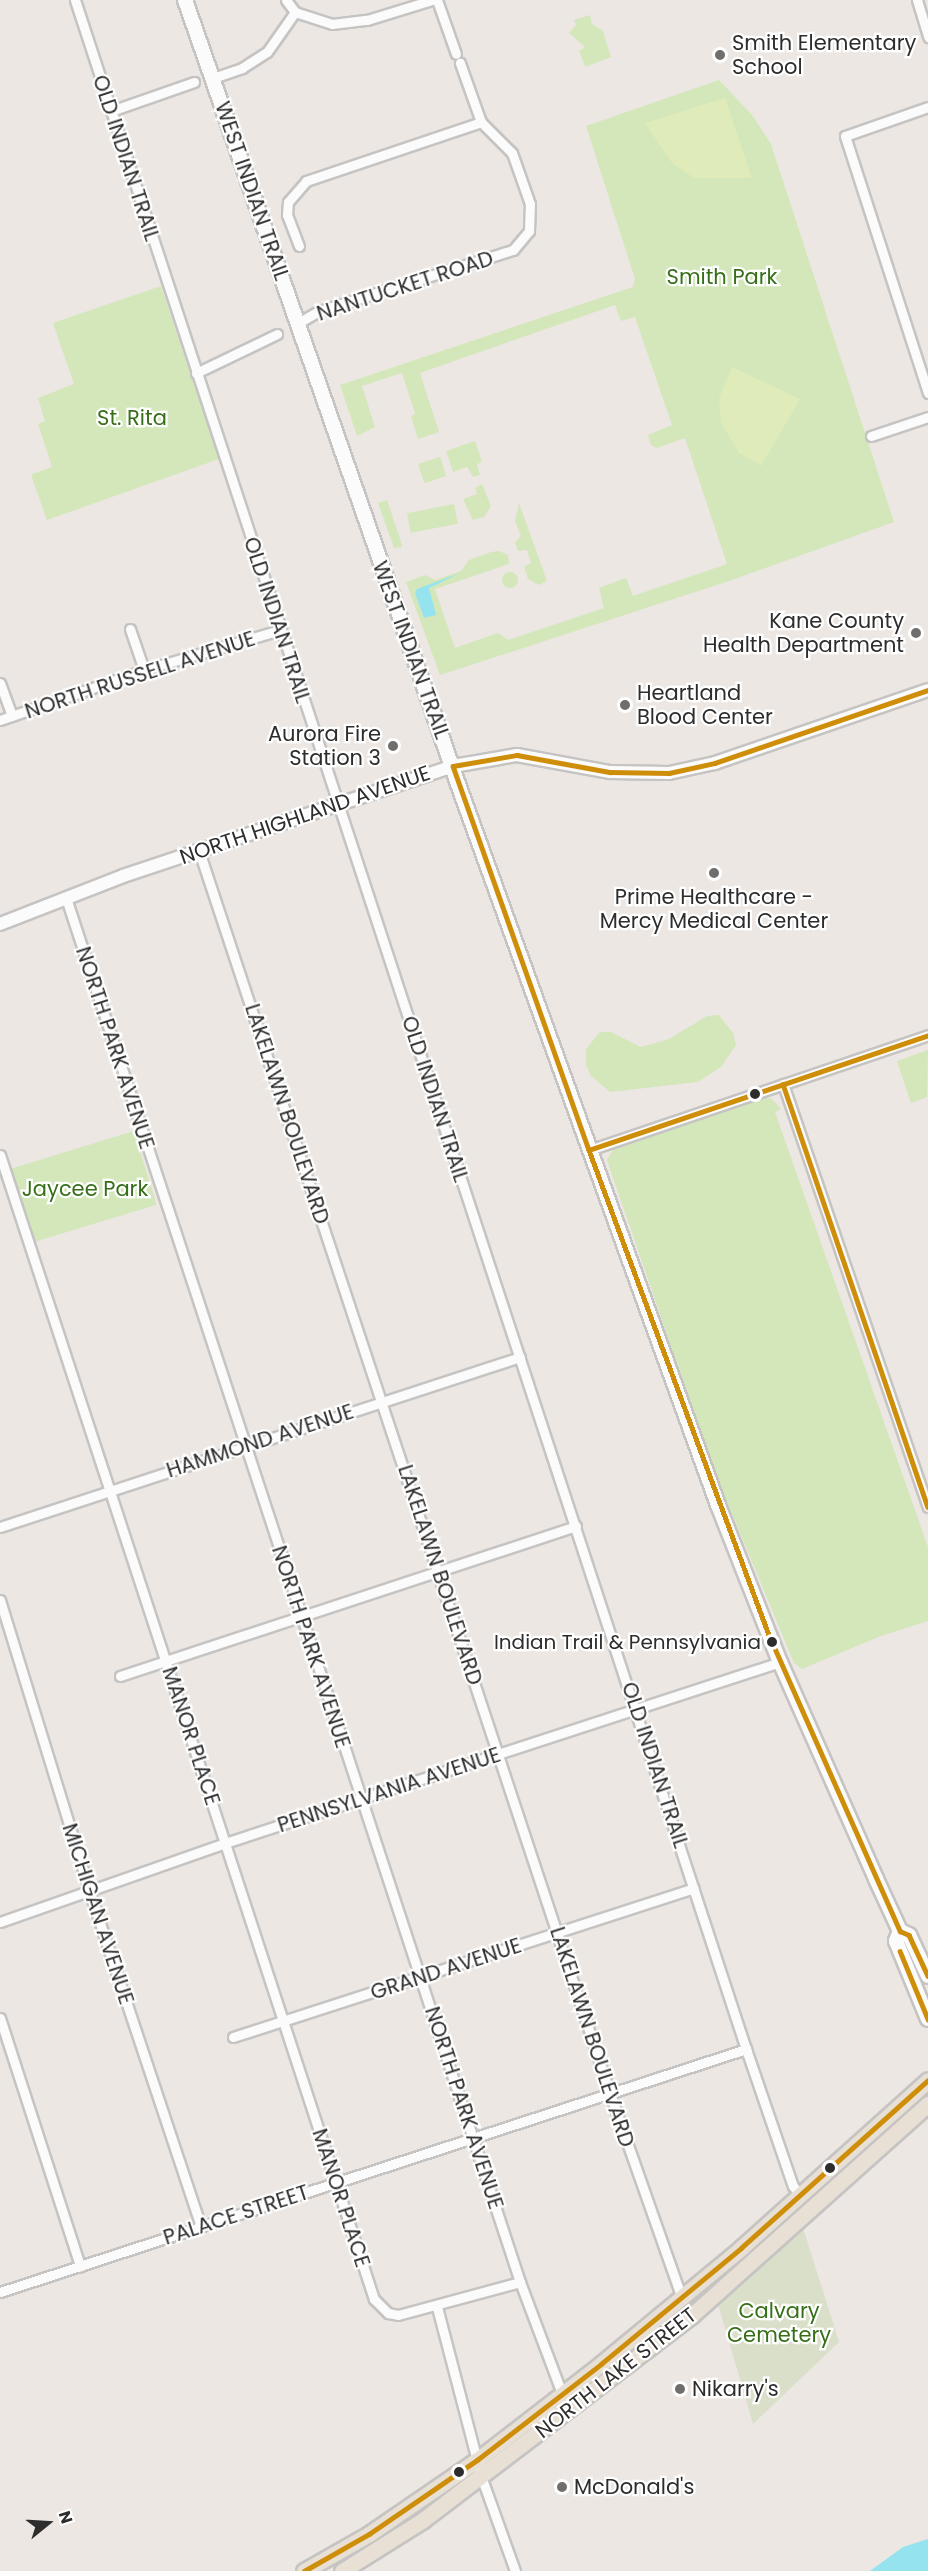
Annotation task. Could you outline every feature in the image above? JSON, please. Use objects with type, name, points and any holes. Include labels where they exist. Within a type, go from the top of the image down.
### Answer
[{"type":"main road","name":"WEST INDIAN TRAIL","points":[[185,0],[453,766],[718,1505],[780,1662],[900,1931],[909,1935],[928,1976]]},
{"type":"main road","name":"WEST INDIAN TRAIL","points":[[900,1931],[896,1941],[928,2019]]},
{"type":"main road","name":"NORTH LAKE STREET","points":[[304,2571],[369,2534],[477,2460],[562,2394],[682,2298],[928,2080]]},
{"type":"main road","name":"NORTH LAKE STREET","points":[[342,2571],[389,2544],[482,2476],[692,2315],[928,2104]]},
{"type":"street","name":"OLD INDIAN TRAIL","points":[[75,0],[746,2049],[793,2186],[800,2195]]},
{"type":"street","points":[[286,0],[295,12],[332,24],[367,20],[432,0]]},
{"type":"street","points":[[299,246],[286,215],[288,202],[306,181],[481,122],[437,0]]},
{"type":"street","points":[[917,0],[928,37]]},
{"type":"street","points":[[213,78],[242,68],[267,52],[295,12]]},
{"type":"street","points":[[111,111],[194,82]]},
{"type":"street","points":[[928,107],[844,136],[928,393]]},
{"type":"street","name":"NANTUCKET ROAD","points":[[298,323],[320,311],[513,250],[529,231],[530,204],[512,153],[481,122]]},
{"type":"street","points":[[196,373],[277,334]]},
{"type":"street","points":[[871,436],[928,417]]},
{"type":"street","points":[[130,629],[144,670]]},
{"type":"street","name":"NORTH RUSSELL AVENUE","points":[[0,720],[144,670],[280,630]]},
{"type":"street","points":[[0,683],[12,716]]},
{"type":"street","name":"NORTH HIGHLAND AVENUE","points":[[0,924],[199,851],[486,757],[517,755],[637,775],[678,771],[715,763],[928,690]]},
{"type":"street","name":"LAKELAWN BOULEVARD","points":[[199,851],[610,2094],[682,2298]]},
{"type":"street","name":"NORTH PARK AVENUE","points":[[66,898],[520,2282],[562,2394]]},
{"type":"street","points":[[589,1150],[928,1035]]},
{"type":"street","points":[[783,1084],[928,1507]]},
{"type":"street","name":"MANOR PLACE","points":[[0,1155],[374,2299],[388,2313],[405,2314],[437,2307]]},
{"type":"street","name":"HAMMOND AVENUE","points":[[0,1527],[520,1357]]},
{"type":"street","points":[[120,1676],[576,1526]]},
{"type":"street","name":"MICHIGAN AVENUE","points":[[0,1600],[90,1893],[201,2226]]},
{"type":"street","name":"PENNSYLVANIA AVENUE","points":[[0,1922],[90,1893],[225,1843],[780,1662]]},
{"type":"street","name":"GRAND AVENUE","points":[[233,2037],[694,1888]]},
{"type":"street","points":[[0,2018],[80,2266]]},
{"type":"street","name":"PALACE STREET","points":[[0,2292],[746,2049]]},
{"type":"street","points":[[515,2571],[477,2460],[437,2307],[520,2282]]},
{"type":"green space","points":[[590,15],[592,24],[603,31],[611,57],[585,67],[579,51],[585,47],[569,33],[576,25],[574,20]]},
{"type":"green space","name":"Smith Park","points":[[719,80],[752,115],[771,144],[894,522],[732,580],[440,675],[406,582],[425,575],[435,580],[461,571],[469,560],[491,552],[499,551],[508,555],[509,564],[435,589],[455,648],[498,633],[508,640],[604,608],[599,588],[626,578],[633,596],[727,564],[685,438],[657,448],[651,445],[648,435],[672,425],[635,317],[621,321],[615,305],[420,373],[439,432],[418,439],[411,416],[415,414],[402,373],[362,386],[375,427],[357,436],[340,385],[633,287],[635,279],[586,126]]},
{"type":"green space","points":[[725,98],[752,178],[694,178],[672,163],[645,123]]},
{"type":"green space","name":"St. Rita","points":[[161,286],[219,459],[47,520],[32,478],[32,474],[52,467],[38,424],[45,421],[38,398],[74,384],[53,323]]},
{"type":"green space","points":[[732,367],[800,399],[761,466],[739,453],[721,423],[719,398]]},
{"type":"green space","points":[[475,441],[482,462],[477,464],[480,475],[473,477],[467,467],[453,472],[446,451]]},
{"type":"green space","points":[[440,457],[446,476],[424,483],[418,464]]},
{"type":"green space","points":[[482,484],[491,506],[484,517],[473,520],[463,499],[477,494],[475,488]]},
{"type":"green space","points":[[387,500],[402,547],[394,548],[378,503]]},
{"type":"green space","points":[[519,503],[547,581],[539,585],[528,579],[524,567],[531,563],[527,550],[518,551],[515,542],[521,536],[515,521]]},
{"type":"green space","points":[[454,504],[458,524],[411,533],[407,513]]},
{"type":"green space","points":[[510,572],[516,574],[518,580],[516,586],[510,588],[504,586],[502,580],[504,574]]},
{"type":"green space","points":[[719,1015],[733,1033],[736,1045],[721,1067],[698,1082],[610,1092],[591,1076],[586,1065],[586,1049],[600,1032],[611,1032],[641,1047],[669,1039],[707,1016]]},
{"type":"green space","points":[[928,1050],[927,1097],[911,1103],[897,1061]]},
{"type":"green space","points":[[762,1098],[771,1098],[781,1109],[775,1112],[928,1547],[928,1621],[881,1636],[802,1669],[794,1663],[711,1463],[607,1160],[613,1150]]},
{"type":"green space","name":"Jaycee Park","points":[[134,1131],[157,1205],[34,1242],[12,1168]]},
{"type":"green space","name":"Calvary Cemetery","points":[[803,2228],[839,2342],[753,2424],[718,2304]]},
{"type":"water","points":[[460,573],[429,588],[436,615],[424,618],[415,593],[417,589]]},
{"type":"water","points":[[928,2539],[928,2571],[870,2571],[903,2547]]},
{"type":"transit line","points":[[453,766],[517,755],[610,772],[669,773],[715,763],[928,690]]},
{"type":"transit line","points":[[453,766],[589,1150],[769,1635],[900,1931],[909,1935],[928,1976]]},
{"type":"transit line","points":[[589,1150],[928,1035]]},
{"type":"transit line","points":[[783,1084],[928,1507]]},
{"type":"transit line","points":[[900,1951],[928,2019]]},
{"type":"transit line","points":[[304,2571],[369,2534],[477,2460],[601,2364],[741,2248],[928,2080]]},
{"type":"place","name":"Smith Elementary School","points":[[720,55]]},
{"type":"place","name":"Kane County Health Department","points":[[916,633]]},
{"type":"place","name":"Heartland Blood Center","points":[[625,705]]},
{"type":"place","name":"Aurora Fire Station 3","points":[[393,746]]},
{"type":"place","name":"Prime Healthcare - Mercy Medical Center","points":[[714,873]]},
{"type":"place","name":"Indian Trail & Pennsylvania","points":[[772,1642]]},
{"type":"place","name":"Nikarry's","points":[[680,2389]]},
{"type":"place","name":"McDonald's","points":[[562,2487]]}]
